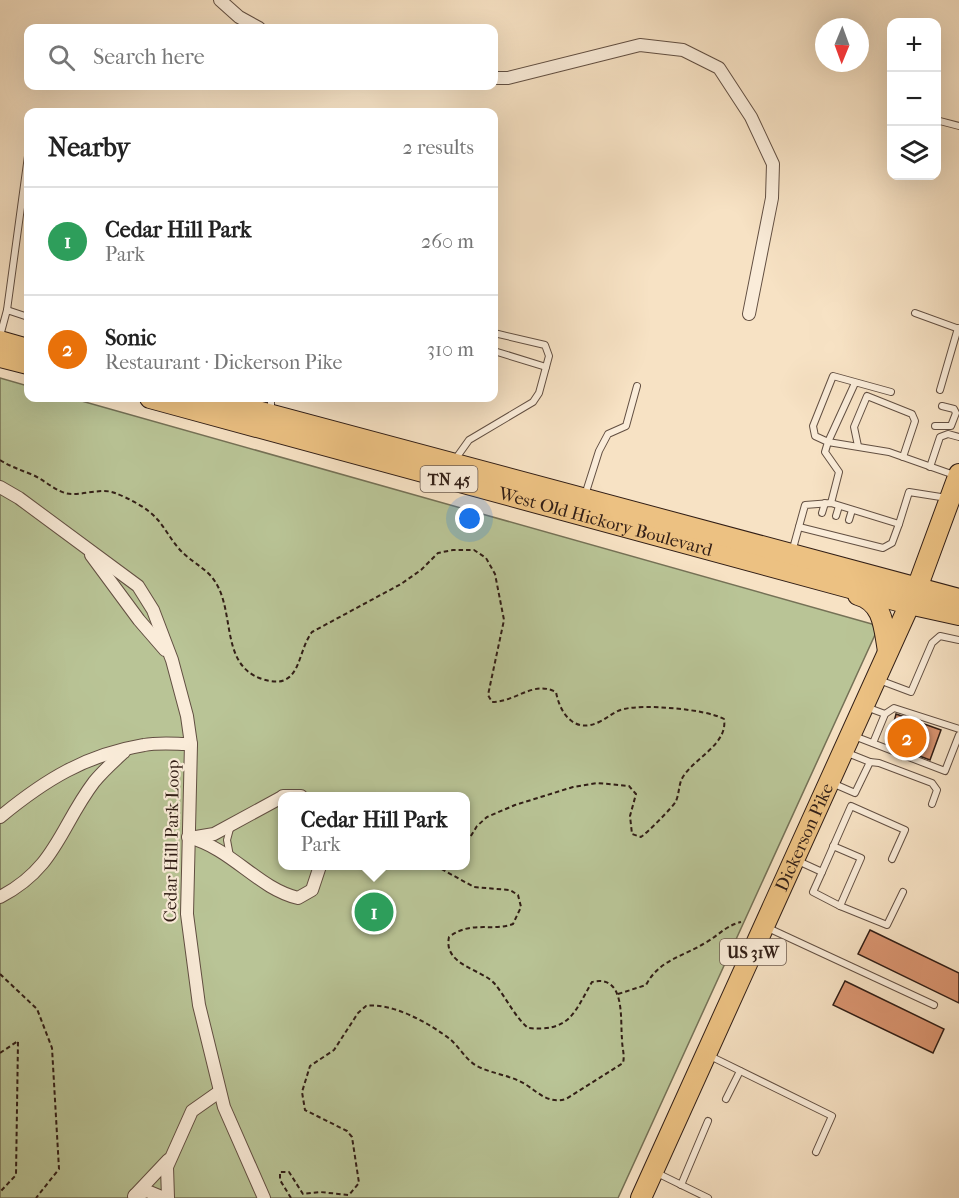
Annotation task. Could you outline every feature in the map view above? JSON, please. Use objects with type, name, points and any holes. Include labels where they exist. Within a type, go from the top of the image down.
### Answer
[{"type":"main road","points":[[0,342],[24,348]]},
{"type":"main road","points":[[0,357],[24,363]]},
{"type":"main road","name":"West Old Hickory Boulevard","points":[[167,402],[448,470],[584,499],[793,564]]},
{"type":"main road","name":"West Old Hickory Boulevard","points":[[240,402],[271,406],[448,470],[913,596],[959,615]]},
{"type":"main road","name":"Dickerson Pike","points":[[642,1198],[913,596],[959,475]]},
{"type":"main road","points":[[793,564],[802,580],[870,598],[877,606],[882,618],[888,651]]},
{"type":"main road","name":"West Old Hickory Boulevard","points":[[913,596],[959,599]]},
{"type":"street","points":[[220,0],[239,17],[252,24]]},
{"type":"street","points":[[498,78],[508,78],[640,45],[683,50],[719,68],[751,117],[773,164],[772,198],[749,314]]},
{"type":"street","name":"Cedar Hill Park Loop","points":[[0,487],[76,538],[128,578],[146,596],[170,655],[181,691],[191,744],[186,888],[190,947],[202,1024],[219,1092],[232,1131],[264,1198]]},
{"type":"street","name":"Cedar Hill Park Loop","points":[[76,538],[106,574],[138,620],[170,655]]},
{"type":"street","points":[[0,817],[58,773],[82,762],[145,744],[191,744]]},
{"type":"street","points":[[0,897],[21,886],[38,871],[94,782],[127,749]]},
{"type":"street","points":[[189,837],[214,834],[232,822],[278,799]]},
{"type":"street","points":[[189,837],[217,847],[282,894],[298,898],[312,890],[320,870]]},
{"type":"street","points":[[133,1197],[147,1191],[166,1198],[166,1178],[170,1157],[192,1111],[219,1092]]},
{"type":"street","points":[[133,1197],[170,1157]]},
{"type":"lane","points":[[941,121],[959,126]]},
{"type":"lane","points":[[0,336],[7,310],[24,185]]},
{"type":"lane","points":[[7,310],[24,316]]},
{"type":"lane","points":[[915,313],[958,328],[940,390]]},
{"type":"lane","points":[[448,470],[469,440],[533,402],[539,393],[549,356],[545,345],[498,334]]},
{"type":"lane","points":[[498,352],[546,367]]},
{"type":"lane","points":[[891,392],[833,376],[813,426],[815,436],[828,442],[858,446],[903,457],[959,475]]},
{"type":"lane","points":[[822,513],[839,472],[825,452],[855,383]]},
{"type":"lane","points":[[584,499],[599,451],[608,434],[626,426],[637,386]]},
{"type":"lane","points":[[858,446],[854,428],[867,396],[912,414],[915,421],[903,457]]},
{"type":"lane","points":[[935,426],[951,426],[955,420],[954,409],[942,406]]},
{"type":"lane","points":[[915,421],[923,423]]},
{"type":"lane","points":[[930,467],[940,438],[948,435],[959,437]]},
{"type":"lane","points":[[910,438],[917,440]]},
{"type":"lane","points":[[928,444],[937,447]]},
{"type":"lane","points":[[799,527],[818,529],[883,548],[890,546],[909,492],[951,498]]},
{"type":"lane","points":[[793,564],[805,505],[828,503],[899,524]]},
{"type":"lane","points":[[836,516],[839,506]]},
{"type":"lane","points":[[849,520],[852,510]]},
{"type":"lane","points":[[862,523],[865,513]]},
{"type":"lane","points":[[874,527],[877,517]]},
{"type":"lane","points":[[876,678],[911,692],[932,643],[940,636],[959,640]]},
{"type":"lane","points":[[864,705],[885,714]]},
{"type":"lane","points":[[873,743],[885,714],[894,708],[959,729]]},
{"type":"lane","points":[[847,743],[873,743],[945,771],[959,735]]},
{"type":"lane","points":[[847,743],[870,762],[879,763],[932,783],[937,790],[932,804]]},
{"type":"lane","points":[[829,782],[855,793],[870,762]]},
{"type":"lane","points":[[892,859],[905,830],[851,806],[813,892],[887,925],[903,892]]},
{"type":"lane","points":[[231,857],[227,840],[232,822]]},
{"type":"lane","points":[[833,846],[861,858],[840,906]]},
{"type":"lane","points":[[794,860],[822,872]]},
{"type":"lane","points":[[764,927],[934,1005]]},
{"type":"lane","points":[[706,1054],[832,1116],[816,1152]]},
{"type":"lane","points":[[726,1099],[740,1071]]},
{"type":"lane","points":[[681,1185],[708,1121]]},
{"type":"lane","points":[[653,1172],[708,1198]]},
{"type":"path","points":[[0,460],[66,493],[112,492],[156,518],[182,552],[211,576],[224,599],[233,648],[239,663],[245,670],[261,679],[279,683],[287,680],[301,658],[303,643],[312,632],[401,584],[421,570],[438,553],[474,550],[486,558],[495,574],[504,620],[488,695],[492,702],[501,702],[536,687],[547,688],[556,692],[559,708],[566,718],[578,726],[591,726],[625,708],[712,712],[724,718],[725,726],[718,740],[684,774],[676,802],[660,817],[651,831],[641,837],[632,834],[630,826],[636,794],[629,786],[597,783],[547,794],[487,817],[470,836]]},
{"type":"path","points":[[291,1198],[280,1180],[280,1172],[289,1172],[303,1194],[320,1192],[350,1195],[359,1183],[352,1137],[347,1131],[305,1110],[302,1092],[310,1066],[334,1050],[358,1013],[366,1006],[386,1008],[441,1032],[475,1065],[513,1077],[548,1100],[557,1102],[566,1100],[623,1063],[620,999],[609,984],[600,980],[592,982],[577,1012],[571,1018],[548,1029],[528,1028],[491,980],[480,976],[457,960],[448,943],[450,937],[458,930],[513,924],[521,907],[518,895],[510,890],[474,887],[443,870]]},
{"type":"path","points":[[618,994],[646,986],[656,968],[706,943],[731,924],[741,922]]},
{"type":"path","points":[[0,974],[37,1009],[52,1048],[59,1169],[36,1198]]},
{"type":"path","points":[[0,1053],[18,1041],[16,1175],[0,1192]]},
{"type":"green space","points":[[0,378],[24,385],[24,402],[85,402],[879,626],[618,1198],[0,1198]]},
{"type":"building","points":[[896,714],[941,730],[930,760],[893,746],[901,725],[894,722]]},
{"type":"building","points":[[870,930],[959,973],[959,1003],[858,954]]},
{"type":"building","points":[[845,981],[944,1029],[933,1053],[833,1005]]},
{"type":"place","name":"Sonic","points":[[907,738]]},
{"type":"place","name":"Cedar Hill Park","points":[[374,912]]}]
